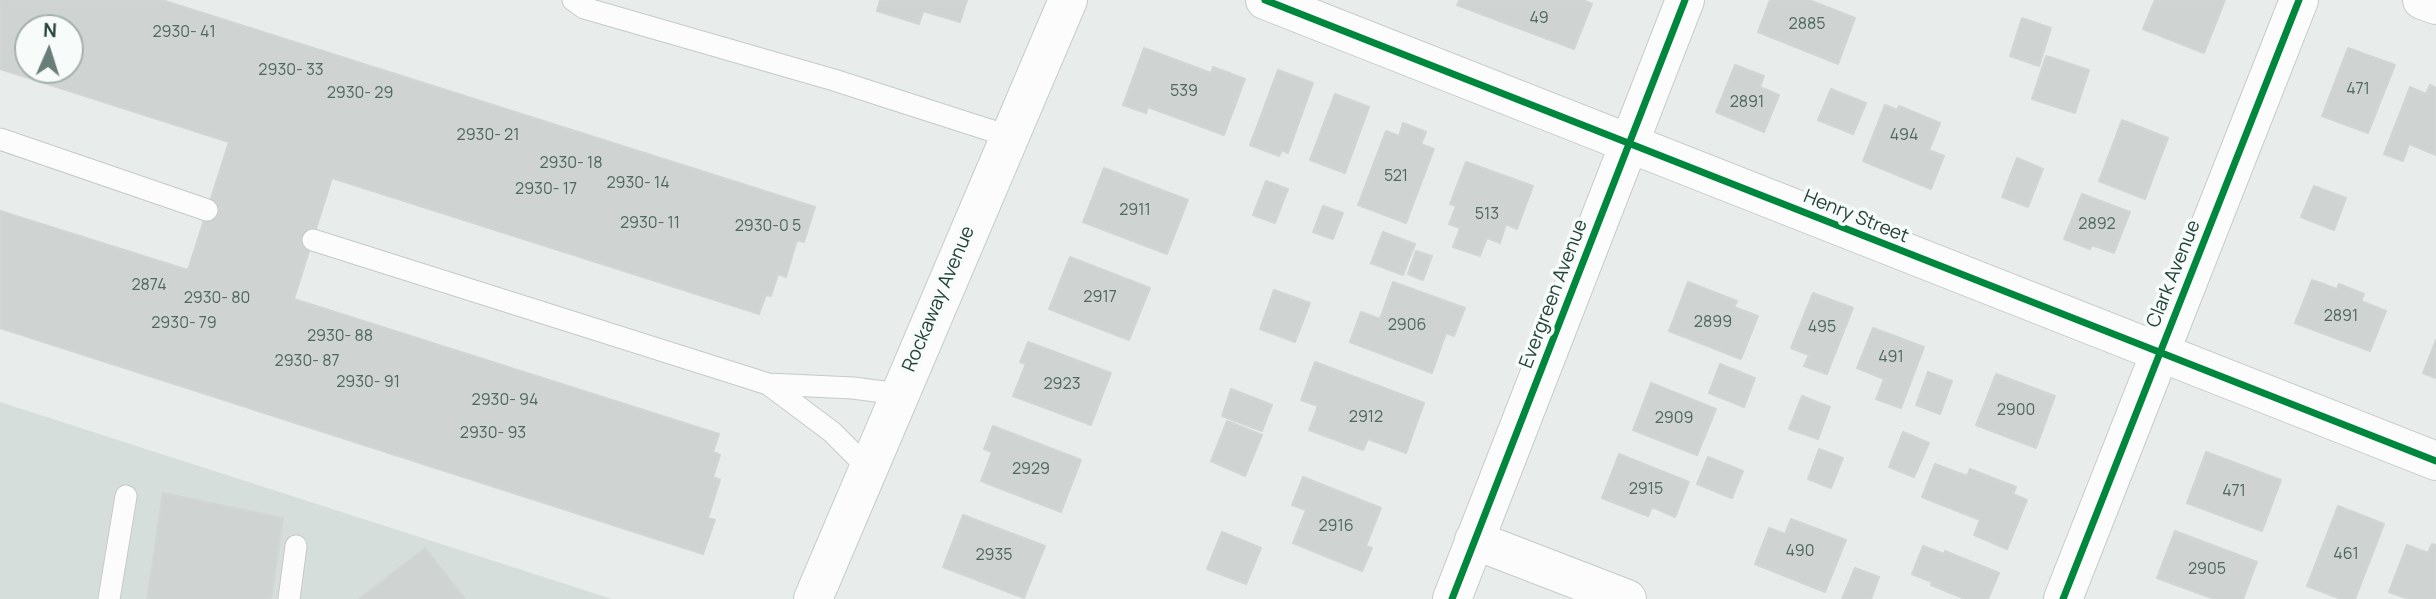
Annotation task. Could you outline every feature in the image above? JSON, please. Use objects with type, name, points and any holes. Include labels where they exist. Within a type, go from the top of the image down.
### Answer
[{"type":"street","name":"Rockaway Avenue","points":[[813,599],[1068,0]]},
{"type":"street","name":"Henry Street","points":[[1265,0],[2436,461]]},
{"type":"street","name":"Evergreen Avenue","points":[[1452,599],[1685,0]]},
{"type":"street","name":"Clark Avenue","points":[[2063,599],[2299,0]]},
{"type":"street","points":[[2422,0],[2436,5]]},
{"type":"street","points":[[1474,540],[1626,599]]},
{"type":"lane","points":[[573,0],[584,8],[834,80],[1008,136]]},
{"type":"lane","points":[[0,139],[207,210]]},
{"type":"lane","points":[[313,240],[768,384],[853,388],[900,394]]},
{"type":"lane","points":[[768,384],[832,432],[868,468]]},
{"type":"lane","points":[[108,599],[126,496]]},
{"type":"lane","points":[[289,599],[296,547]]},
{"type":"shaded area","points":[[0,402],[612,599],[0,599]]},
{"type":"building","points":[[0,0],[162,0],[815,207],[804,242],[797,240],[786,277],[778,274],[771,296],[766,295],[759,314],[332,178],[294,299],[719,434],[713,452],[720,455],[713,477],[720,480],[708,518],[715,520],[703,554],[0,328],[0,211],[188,270],[229,142],[47,84],[84,84],[84,14],[14,14],[14,73],[0,69]]},
{"type":"building","points":[[880,0],[967,0],[960,22],[923,11],[919,24],[877,11]]},
{"type":"building","points":[[1460,0],[1583,0],[1592,4],[1574,49],[1457,5]]},
{"type":"building","points":[[1770,0],[1809,0],[1855,18],[1838,64],[1758,32]]},
{"type":"building","points":[[2155,0],[2225,0],[2204,53],[2143,29]]},
{"type":"building","points":[[2022,18],[2051,28],[2039,66],[2010,56]]},
{"type":"building","points":[[1144,48],[1211,73],[1213,67],[1245,79],[1224,135],[1148,107],[1146,113],[1123,105]]},
{"type":"building","points":[[2348,48],[2395,65],[2368,133],[2322,116]]},
{"type":"building","points":[[2046,56],[2089,70],[2075,113],[2032,99]]},
{"type":"building","points":[[1735,65],[1764,76],[1760,87],[1779,95],[1764,132],[1716,112]]},
{"type":"building","points":[[1278,70],[1313,83],[1288,153],[1282,150],[1279,156],[1250,145]]},
{"type":"building","points":[[2430,85],[2436,88],[2436,155],[2409,144],[2403,161],[2384,154],[2410,87],[2426,94]]},
{"type":"building","points":[[1831,89],[1866,103],[1853,134],[1818,120]]},
{"type":"building","points":[[1335,94],[1369,107],[1345,173],[1310,160]]},
{"type":"building","points":[[1885,105],[1897,110],[1899,106],[1940,123],[1929,150],[1944,156],[1931,189],[1863,161]]},
{"type":"building","points":[[2122,120],[2168,138],[2145,199],[2099,181]]},
{"type":"building","points":[[1403,123],[1426,132],[1421,144],[1434,149],[1406,223],[1358,205],[1386,131],[1399,136]]},
{"type":"building","points":[[2017,158],[2043,169],[2028,207],[2002,197]]},
{"type":"building","points":[[1466,162],[1533,186],[1517,229],[1506,224],[1500,243],[1487,238],[1480,256],[1453,247],[1460,228],[1449,224],[1456,206],[1450,204]]},
{"type":"building","points":[[1104,168],[1188,200],[1167,254],[1083,222]]},
{"type":"building","points":[[1266,181],[1288,189],[1275,223],[1253,215]]},
{"type":"building","points":[[2314,186],[2346,198],[2334,230],[2301,217]]},
{"type":"building","points":[[2082,194],[2130,212],[2114,253],[2092,245],[2090,249],[2064,239]]},
{"type":"building","points":[[1323,206],[1343,213],[1333,239],[1313,232]]},
{"type":"building","points":[[1383,232],[1415,244],[1403,275],[1371,263]]},
{"type":"building","points":[[1416,251],[1432,256],[1423,280],[1408,274]]},
{"type":"building","points":[[1070,257],[1150,288],[1129,340],[1049,309]]},
{"type":"building","points":[[2312,280],[2337,289],[2339,284],[2364,294],[2361,301],[2386,311],[2370,351],[2295,323]]},
{"type":"building","points":[[1393,282],[1465,308],[1454,336],[1446,333],[1432,373],[1350,342],[1361,312],[1380,319]]},
{"type":"building","points":[[1688,282],[1737,301],[1734,307],[1758,316],[1741,359],[1669,331]]},
{"type":"building","points":[[1274,290],[1310,303],[1295,342],[1260,329]]},
{"type":"building","points":[[1813,293],[1853,308],[1827,374],[1804,366],[1809,355],[1791,348]]},
{"type":"building","points":[[1873,328],[1924,347],[1901,408],[1876,399],[1884,379],[1857,368]]},
{"type":"building","points":[[2436,340],[2436,378],[2423,373]]},
{"type":"building","points":[[1028,342],[1111,373],[1091,425],[1013,396],[1026,364],[1020,362]]},
{"type":"building","points":[[1315,362],[1424,403],[1406,453],[1368,439],[1363,450],[1309,430],[1318,406],[1301,400]]},
{"type":"building","points":[[1720,364],[1755,378],[1744,407],[1709,393]]},
{"type":"building","points":[[1928,372],[1952,381],[1940,414],[1916,405]]},
{"type":"building","points":[[1996,374],[2055,396],[2036,448],[1976,425]]},
{"type":"building","points":[[1651,383],[1716,409],[1697,455],[1633,430]]},
{"type":"building","points":[[1231,389],[1272,405],[1262,431],[1222,416]]},
{"type":"building","points":[[1802,396],[1830,407],[1818,439],[1789,429]]},
{"type":"building","points":[[1227,421],[1262,435],[1245,476],[1211,461]]},
{"type":"building","points":[[993,426],[1081,460],[1061,512],[981,481],[992,452],[984,449]]},
{"type":"building","points":[[1903,432],[1929,443],[1914,477],[1889,467]]},
{"type":"building","points":[[1819,449],[1843,458],[1831,488],[1808,479]]},
{"type":"building","points":[[2206,452],[2281,480],[2262,531],[2187,503]]},
{"type":"building","points":[[1619,454],[1689,482],[1675,517],[1652,507],[1648,516],[1602,498]]},
{"type":"building","points":[[1708,457],[1743,471],[1732,498],[1697,484]]},
{"type":"building","points":[[1935,464],[1967,476],[1970,469],[2016,487],[2013,494],[2027,500],[2007,549],[1974,535],[1980,520],[1922,497]]},
{"type":"building","points":[[1303,477],[1381,508],[1366,546],[1372,548],[1362,571],[1293,543],[1306,510],[1292,505]]},
{"type":"building","points":[[163,493],[283,518],[271,599],[147,599]]},
{"type":"building","points":[[2338,506],[2384,524],[2355,599],[2341,599],[2307,586]]},
{"type":"building","points":[[963,515],[1045,546],[1024,598],[943,567]]},
{"type":"building","points":[[1791,519],[1846,540],[1825,592],[1755,564],[1769,528],[1785,534]]},
{"type":"building","points":[[2175,531],[2257,562],[2243,599],[2214,599],[2157,578]]},
{"type":"building","points":[[1222,532],[1261,548],[1246,584],[1207,569]]},
{"type":"building","points":[[2432,544],[2436,545],[2436,599],[2408,599],[2389,592],[2407,545],[2428,553]]},
{"type":"building","points":[[1923,546],[1944,554],[1945,551],[1999,573],[1988,599],[1965,599],[1912,574]]},
{"type":"building","points":[[425,548],[465,599],[359,599]]},
{"type":"building","points":[[1855,568],[1879,577],[1871,599],[1842,599]]},
{"type":"cycle path","points":[[1265,0],[2436,461]]},
{"type":"cycle path","points":[[1452,599],[1685,0]]},
{"type":"cycle path","points":[[2063,599],[2299,0]]}]
